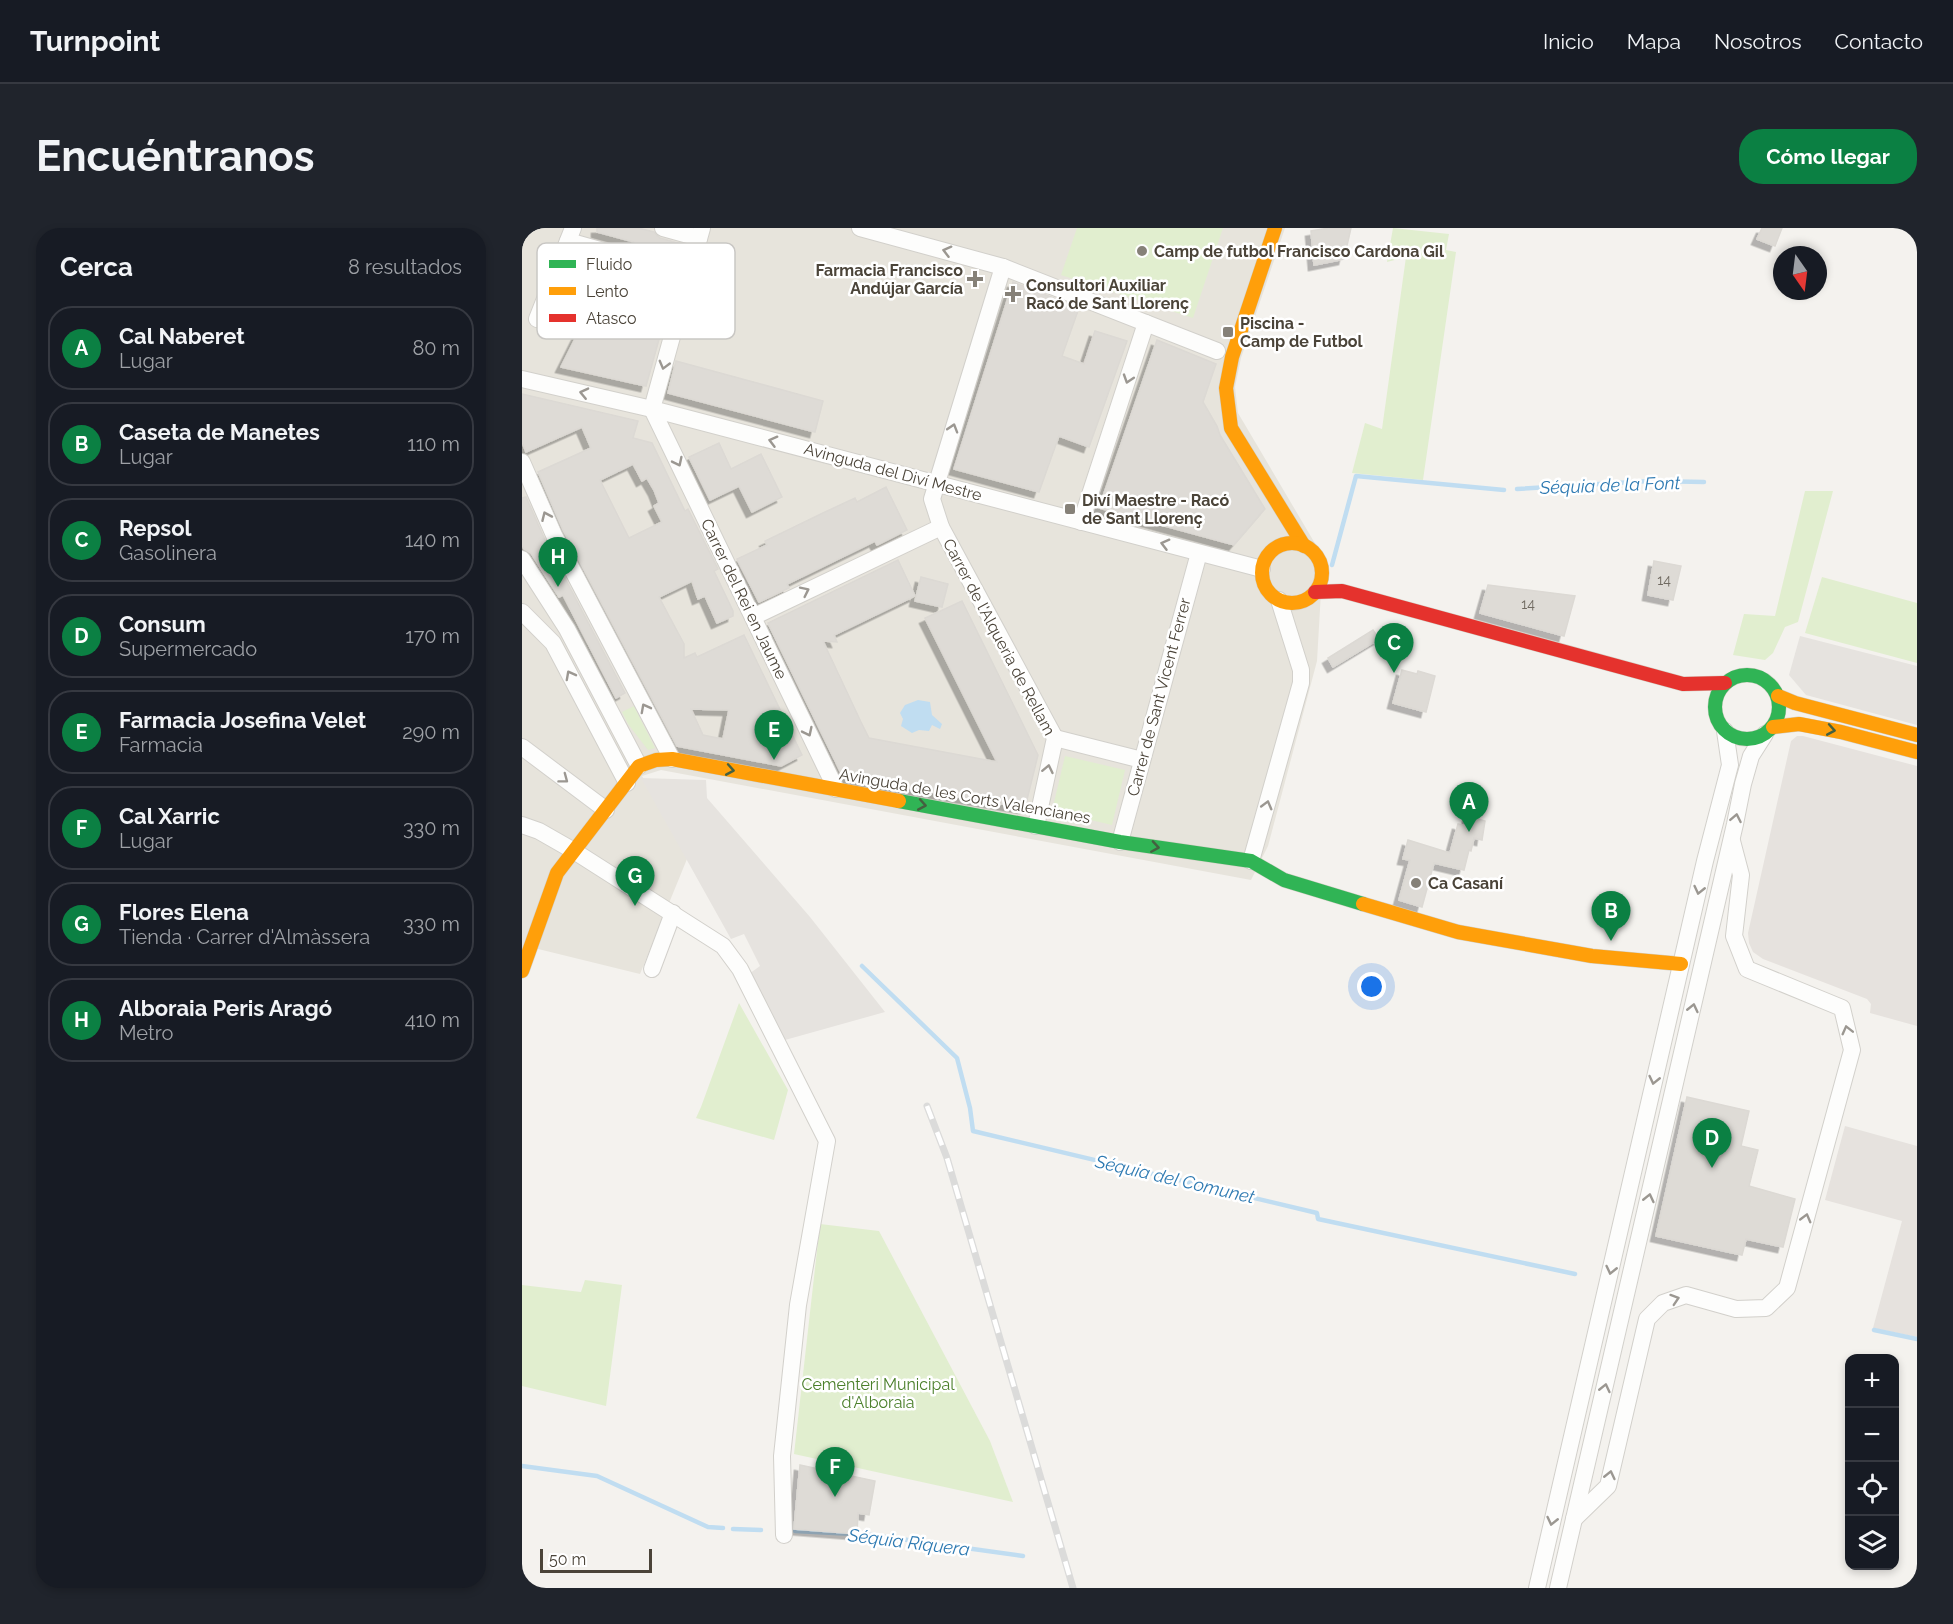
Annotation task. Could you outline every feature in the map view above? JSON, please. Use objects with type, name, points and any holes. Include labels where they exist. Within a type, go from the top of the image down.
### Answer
[{"type":"street","points":[[663,228],[700,233]]},
{"type":"street","points":[[860,228],[1003,267],[1217,351]]},
{"type":"street","points":[[1275,228],[1232,357],[1226,388],[1231,428],[1286,520],[1304,546],[1316,556],[1322,571],[1342,591]]},
{"type":"street","points":[[570,235],[593,243]]},
{"type":"street","name":"Carrer de l'Alqueria de Rellam","points":[[1003,267],[932,499],[941,527],[1055,738],[1036,826]]},
{"type":"street","points":[[1080,522],[1146,323]]},
{"type":"street","points":[[652,409],[671,339]]},
{"type":"street","name":"Avinguda del Diví Mestre","points":[[522,379],[652,409],[1262,569]]},
{"type":"street","name":"Carrer del Rei en Jaume","points":[[652,409],[836,789]]},
{"type":"street","points":[[522,462],[554,535],[672,759],[656,760],[639,766],[557,873],[522,971]]},
{"type":"street","points":[[1281,545],[1286,520]]},
{"type":"street","points":[[753,617],[941,527]]},
{"type":"street","points":[[1304,546],[1281,545],[1268,556],[1262,569],[1264,585],[1273,597],[1289,603],[1299,602],[1315,592],[1322,571]]},
{"type":"street","name":"Carrer de Sant Vicent Ferrer","points":[[1120,842],[1198,553]]},
{"type":"street","points":[[522,559],[567,629],[639,766]]},
{"type":"street","points":[[1315,592],[1342,591],[1683,684],[1725,683]]},
{"type":"street","points":[[1280,600],[1301,670],[1301,683],[1251,861],[1284,880],[1458,932],[1592,956],[1682,964]]},
{"type":"street","points":[[522,612],[553,643],[627,783]]},
{"type":"street","points":[[1558,1588],[1732,841],[1743,784],[1751,756],[1769,730],[1779,709],[1778,696],[1769,683],[1757,676],[1737,676],[1725,683],[1717,695],[1714,709],[1718,721],[1725,731],[1737,738],[1758,738],[1769,730],[1799,724],[1917,752]]},
{"type":"street","points":[[1683,684],[1714,709]]},
{"type":"street","points":[[1778,696],[1795,703],[1917,735]]},
{"type":"street","points":[[1537,1588],[1705,861],[1731,765],[1725,731]]},
{"type":"street","points":[[1055,738],[1142,760]]},
{"type":"street","points":[[522,747],[606,810]]},
{"type":"street","name":"Avinguda de les Corts Valencianes","points":[[672,759],[1120,842],[1251,861]]},
{"type":"street","points":[[522,825],[539,831],[574,851],[723,946],[740,969],[827,1141],[798,1305],[782,1456],[784,1535]]},
{"type":"street","points":[[1574,1519],[1608,1486],[1647,1319],[1663,1303],[1686,1295],[1737,1309],[1766,1308],[1787,1288],[1852,1050],[1842,1008],[1748,969],[1734,936],[1741,875],[1732,841]]},
{"type":"street","points":[[652,969],[673,913]]},
{"type":"shaded area","points":[[522,228],[1285,228],[1241,358],[1235,387],[1238,413],[1323,557],[1317,661],[1268,846],[1251,880],[661,770],[642,776],[687,859],[640,974],[526,946],[522,957]]},
{"type":"shaded area","points":[[1800,636],[1917,666],[1917,725],[1806,695],[1789,675]]},
{"type":"shaded area","points":[[1797,736],[1917,766],[1917,1026],[1870,1013],[1871,1004],[1867,999],[1763,959],[1753,952],[1749,943],[1748,933],[1791,741]]},
{"type":"shaded area","points":[[641,778],[706,780],[707,798],[810,917],[885,1012],[785,1040],[749,974],[760,966],[744,934],[731,939]]},
{"type":"shaded area","points":[[1845,1126],[1917,1146],[1917,1337],[1873,1328],[1902,1221],[1825,1200]]},
{"type":"green space","name":"Camp de futbol Francisco Cardona Gil","points":[[1077,228],[1223,228],[1193,318],[1061,275]]},
{"type":"green space","points":[[1393,228],[1449,234],[1446,250],[1456,252],[1423,480],[1352,473],[1365,423],[1382,429],[1406,257],[1387,262]]},
{"type":"green space","points":[[1805,491],[1833,491],[1798,622],[1785,627],[1773,653],[1765,660],[1733,655],[1744,614],[1775,616]]},
{"type":"green space","points":[[1822,577],[1917,603],[1917,663],[1805,633]]},
{"type":"green space","points":[[634,706],[655,748],[648,750],[628,724],[622,712]]},
{"type":"green space","points":[[1065,756],[1125,770],[1112,825],[1052,811]]},
{"type":"green space","points":[[739,1003],[788,1090],[774,1140],[696,1118]]},
{"type":"green space","name":"Cementeri Municipal d'Alboraia","points":[[820,1224],[879,1231],[990,1441],[1013,1502],[794,1454]]},
{"type":"green space","points":[[585,1280],[622,1285],[606,1406],[522,1386],[522,1285],[581,1292]]},
{"type":"water","points":[[918,700],[930,702],[932,715],[942,724],[940,729],[932,725],[929,731],[919,730],[912,733],[901,726],[903,719],[900,713],[905,705]]},
{"type":"building","points":[[597,228],[638,228],[654,232],[660,238],[678,243],[638,243],[597,232]]},
{"type":"building","points":[[1351,228],[1344,259],[1314,265],[1311,231]]},
{"type":"building","points":[[1762,228],[1782,228],[1775,246],[1757,239]]},
{"type":"building","points":[[1013,282],[1079,308],[1062,356],[1084,364],[1095,331],[1127,341],[1089,447],[1059,436],[1039,492],[954,469]]},
{"type":"building","points":[[575,339],[659,339],[646,386],[561,367]]},
{"type":"building","points":[[1157,340],[1216,364],[1203,402],[1220,435],[1265,509],[1234,545],[1099,508]]},
{"type":"building","points":[[676,361],[823,401],[815,432],[668,393]]},
{"type":"building","points":[[522,394],[638,421],[633,438],[652,443],[685,511],[688,509],[718,569],[714,571],[733,611],[733,616],[717,623],[705,596],[698,599],[692,581],[659,597],[684,644],[684,658],[695,653],[697,657],[744,635],[802,755],[781,766],[677,746],[563,530],[538,472],[591,448],[582,427],[526,452],[522,442]],"holes":[[[633,464],[642,481],[647,478],[654,490],[659,503],[654,506],[662,522],[629,538],[600,480]],[[691,709],[729,710],[723,739],[703,735]]]},
{"type":"building","points":[[719,443],[731,469],[761,454],[782,497],[752,512],[739,486],[710,500],[689,457]]},
{"type":"building","points":[[886,487],[907,530],[877,545],[875,541],[787,584],[789,588],[759,602],[737,559],[767,545],[765,541],[825,512],[855,498],[857,502]]},
{"type":"building","points":[[526,497],[545,540],[625,693],[616,698],[563,595],[559,597],[531,553],[522,545],[522,498]]},
{"type":"building","points":[[898,560],[915,596],[834,635],[837,642],[823,641],[869,738],[997,762],[925,618],[962,601],[1038,755],[1025,808],[843,777],[768,623]]},
{"type":"building","points":[[1654,561],[1681,566],[1673,600],[1648,595]]},
{"type":"building","points":[[921,577],[948,584],[942,607],[915,601]]},
{"type":"building","points":[[1488,585],[1575,596],[1564,636],[1480,613]]},
{"type":"building","points":[[1373,630],[1379,639],[1333,667],[1328,658]]},
{"type":"building","points":[[1402,670],[1417,674],[1418,671],[1435,676],[1426,712],[1393,703]]},
{"type":"building","points":[[1468,816],[1485,821],[1482,840],[1474,838],[1464,870],[1434,863],[1422,907],[1399,900],[1410,860],[1403,859],[1408,840],[1450,853],[1458,824],[1466,826]]},
{"type":"building","points":[[1687,1097],[1749,1111],[1741,1146],[1758,1150],[1749,1186],[1795,1199],[1783,1247],[1746,1239],[1742,1255],[1656,1236]]},
{"type":"building","points":[[800,1465],[875,1481],[869,1515],[858,1513],[857,1534],[794,1529]]},
{"type":"waterway","name":"Séquia de la Font","points":[[1332,565],[1356,476],[1504,490]]},
{"type":"waterway","name":"Séquia de la Font","points":[[1517,489],[1650,481],[1704,482]]},
{"type":"waterway","name":"Séquia del Comunet","points":[[862,966],[957,1058],[970,1108],[973,1131],[1317,1213],[1318,1219],[1575,1274]]},
{"type":"waterway","name":"Séquia del Comunet","points":[[1874,1330],[1917,1339]]},
{"type":"waterway","name":"Séquia Riquera","points":[[522,1466],[597,1476],[708,1527],[723,1528]]},
{"type":"waterway","points":[[733,1529],[761,1530]]},
{"type":"waterway","name":"Séquia Riquera","points":[[795,1531],[872,1535],[1023,1556]]},
{"type":"railway","points":[[927,1106],[947,1158],[1073,1588]]},
{"type":"traffic: fast","points":[[1741,675],[1753,675],[1770,684],[1777,695],[1779,707],[1777,719],[1770,730],[1753,739],[1741,739],[1729,734],[1720,725],[1715,713],[1715,701],[1720,689],[1729,680],[1741,675]]},
{"type":"traffic: fast","points":[[899,801],[1120,842],[1251,861],[1284,880],[1363,904]]},
{"type":"traffic: slow","points":[[1275,228],[1232,357],[1226,388],[1231,428],[1304,546]]},
{"type":"traffic: slow","points":[[1292,543],[1309,548],[1317,556],[1322,573],[1317,590],[1309,598],[1292,603],[1275,598],[1267,590],[1262,573],[1267,556],[1275,548],[1292,543]]},
{"type":"traffic: slow","points":[[1778,696],[1795,703],[1917,735]]},
{"type":"traffic: slow","points":[[1773,727],[1799,724],[1841,732],[1917,752]]},
{"type":"traffic: slow","points":[[522,971],[557,873],[639,766],[656,760],[672,759],[899,801]]},
{"type":"traffic: slow","points":[[1363,904],[1458,932],[1592,956],[1681,964]]},
{"type":"traffic: jam","points":[[1315,592],[1342,591],[1683,684],[1725,683]]},
{"type":"place","name":"Camp de futbol Francisco Cardona Gil","points":[[1142,251]]},
{"type":"place","name":"Farmacia Francisco Andújar García","points":[[975,279]]},
{"type":"place","name":"Consultori Auxiliar Racó de Sant Llorenç","points":[[1013,294]]},
{"type":"place","name":"Piscina - Camp de Futbol","points":[[1228,332]]},
{"type":"place","name":"Diví Maestre - Racó de Sant Llorenç","points":[[1070,509]]},
{"type":"place","name":"Alboraia Peris Aragó","points":[[558,587]]},
{"type":"place","name":"Repsol","points":[[1394,673]]},
{"type":"place","name":"Farmacia Josefina Velet","points":[[774,760]]},
{"type":"place","name":"Cal Naberet","points":[[1469,832]]},
{"type":"place","name":"Ca Casaní","points":[[1416,883]]},
{"type":"place","name":"Flores Elena","points":[[635,906]]},
{"type":"place","name":"Caseta de Manetes","points":[[1611,941]]},
{"type":"place","name":"Consum","points":[[1712,1168]]},
{"type":"place","name":"Cal Xarric","points":[[835,1497]]}]
